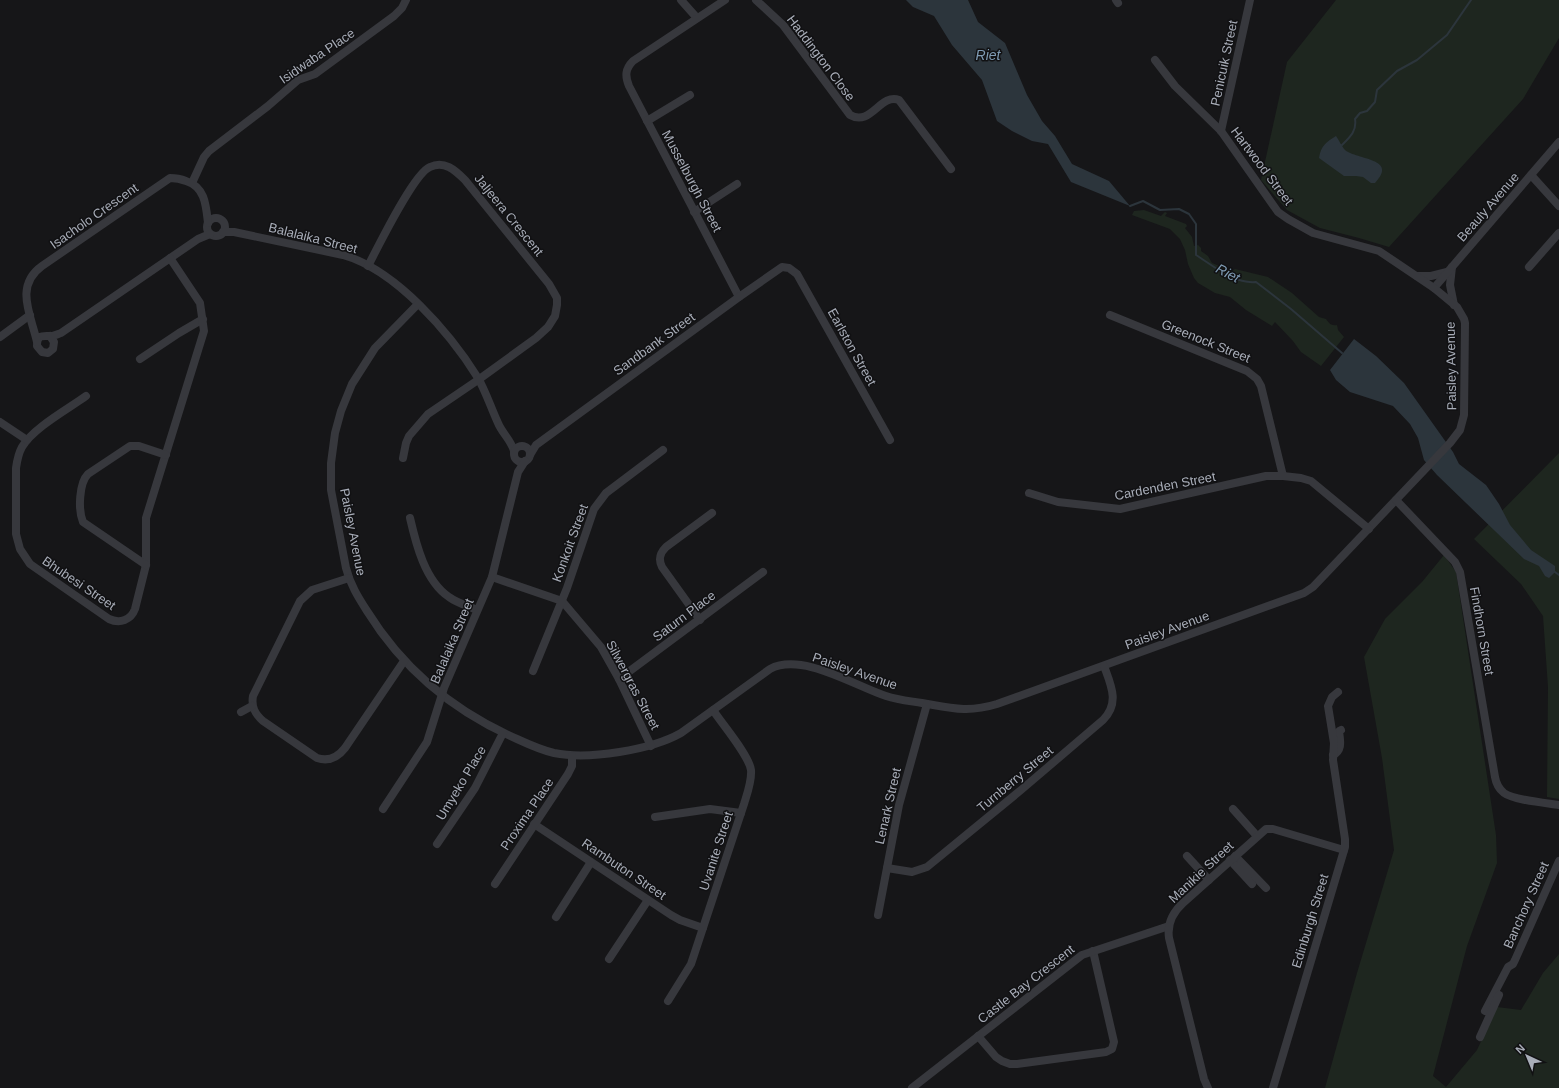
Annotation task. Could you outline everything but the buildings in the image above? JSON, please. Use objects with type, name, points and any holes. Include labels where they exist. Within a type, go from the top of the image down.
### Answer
[{"type":"street","name":"Isidwaba Place","points":[[192,183],[204,157],[209,151],[268,106],[298,80],[314,74],[394,16],[402,8],[406,0]]},
{"type":"street","points":[[681,0],[697,18],[725,0]]},
{"type":"street","name":"Haddington Close","points":[[756,0],[783,26],[850,115],[860,118],[865,117],[890,99],[893,98],[899,100],[951,169]]},
{"type":"street","name":"Penicuik Street","points":[[1221,131],[1250,0]]},
{"type":"street","name":"Musselburgh Street","points":[[697,18],[633,61],[628,68],[626,76],[629,86],[739,296]]},
{"type":"street","name":"Hartwood Street","points":[[1155,60],[1184,96],[1206,115],[1221,131],[1278,212],[1313,233],[1379,251],[1434,288]]},
{"type":"street","points":[[647,121],[690,96]]},
{"type":"street","name":"Beauly Avenue","points":[[1434,288],[1559,142]]},
{"type":"street","name":"Jaljeera Crescent","points":[[368,266],[409,191],[421,173],[430,166],[446,166],[455,170],[549,284],[556,298],[557,305],[555,316],[542,332],[478,380],[428,414],[409,436],[403,458]]},
{"type":"street","points":[[1531,175],[1559,206]]},
{"type":"street","name":"Isacholo Crescent","points":[[170,258],[61,333],[46,339],[33,325],[25,292],[32,274],[36,270],[168,179],[178,178],[192,183]]},
{"type":"street","points":[[192,183],[196,185],[200,191],[210,226],[217,236],[224,228]]},
{"type":"street","points":[[694,212],[737,184]]},
{"type":"street","name":"Balalaika Street","points":[[210,226],[220,220],[224,228],[234,232],[338,254],[357,260],[397,286],[418,304],[446,333],[478,380],[498,424],[517,449],[518,472],[492,577],[444,688],[443,696],[427,742],[383,809]]},
{"type":"street","points":[[170,258],[198,239],[210,226]]},
{"type":"street","points":[[1529,267],[1559,233]]},
{"type":"street","name":"Bhubesi Street","points":[[86,396],[34,433],[27,440],[19,453],[16,468],[16,527],[20,549],[30,564],[104,615],[117,621],[128,618],[134,611],[146,565],[146,518],[204,331],[200,303],[170,258]]},
{"type":"street","name":"Sandbank Street","points":[[528,458],[536,445],[739,296],[777,270],[789,268]]},
{"type":"street","name":"Earlston Street","points":[[789,268],[797,274],[802,282],[890,440]]},
{"type":"street","points":[[1416,276],[1431,276],[1450,269],[1450,285],[1454,305]]},
{"type":"street","name":"Paisley Avenue","points":[[418,304],[381,340],[361,370],[345,400],[335,433],[331,463],[332,490],[349,578],[371,617],[404,661],[443,696],[467,714],[503,733],[539,749],[572,756],[598,755],[651,746],[667,741],[682,733],[770,669],[779,665],[790,664],[832,674],[886,696],[965,710],[987,707],[1304,593],[1313,587],[1369,529],[1450,443],[1460,430],[1465,411],[1465,323],[1461,313],[1454,305],[1434,288]]},
{"type":"street","points":[[0,337],[30,315]]},
{"type":"street","name":"Greenock Street","points":[[1110,315],[1247,371],[1254,376],[1261,386],[1283,476]]},
{"type":"street","points":[[140,359],[203,319]]},
{"type":"street","points":[[0,422],[27,440]]},
{"type":"street","points":[[517,449],[536,445]]},
{"type":"street","points":[[146,565],[84,522],[81,511],[82,485],[83,480],[88,474],[130,446],[139,446],[166,455]]},
{"type":"street","points":[[517,449],[529,450],[528,458],[520,462],[517,449]]},
{"type":"street","name":"Konkoit Street","points":[[533,671],[562,601],[588,523],[597,503],[606,493],[663,450]]},
{"type":"street","name":"Balalaika Street","points":[[518,472],[528,458]]},
{"type":"street","name":"Cardenden Street","points":[[1029,493],[1058,502],[1120,509],[1266,476],[1283,476]]},
{"type":"street","points":[[1283,476],[1311,481],[1369,529]]},
{"type":"street","name":"Findhorn Street","points":[[1396,500],[1455,562],[1460,572],[1495,776],[1500,789],[1512,797],[1559,805]]},
{"type":"street","points":[[700,620],[662,567],[659,559],[666,546],[712,513]]},
{"type":"street","points":[[410,518],[418,551],[436,584],[449,597],[477,610]]},
{"type":"street","name":"Saturn Place","points":[[620,679],[763,572]]},
{"type":"street","points":[[492,577],[562,601]]},
{"type":"street","points":[[349,578],[312,590],[301,600],[252,699],[252,706],[256,714],[263,721],[309,754],[322,760],[332,759],[338,756],[345,748],[404,661]]},
{"type":"street","name":"Silwergras Street","points":[[562,601],[601,647],[620,679],[651,746]]},
{"type":"street","name":"Turnberry Street","points":[[887,868],[910,872],[927,867],[1103,720],[1110,711],[1114,698],[1112,687],[1104,666]]},
{"type":"street","name":"Edinburgh Street","points":[[1273,1088],[1344,850],[1345,839],[1333,756],[1334,743],[1328,706],[1332,697],[1338,692]]},
{"type":"street","name":"Lenark Street","points":[[878,916],[899,805],[927,704]]},
{"type":"street","points":[[241,712],[252,706]]},
{"type":"street","name":"Uvanite Street","points":[[668,1001],[689,968],[741,813],[751,778],[748,760],[713,710]]},
{"type":"street","points":[[1333,756],[1340,748],[1339,731],[1341,730]]},
{"type":"street","name":"Umyeko Place","points":[[438,844],[475,788],[503,733]]},
{"type":"street","name":"Proxima Place","points":[[495,884],[571,770],[572,756]]},
{"type":"street","points":[[655,817],[710,809],[741,813]]},
{"type":"street","points":[[1233,809],[1257,836]]},
{"type":"street","name":"Rambuton Street","points":[[534,824],[676,918],[703,928]]},
{"type":"street","name":"Manikie Street","points":[[1208,1088],[1195,1046],[1169,938],[1169,926],[1175,910],[1265,830],[1271,829],[1344,850]]},
{"type":"street","points":[[1187,856],[1209,880]]},
{"type":"street","points":[[1233,858],[1252,884]]},
{"type":"street","points":[[1233,858],[1266,888]]},
{"type":"street","name":"Banchory Street","points":[[1514,962],[1559,860]]},
{"type":"street","points":[[556,917],[591,862]]},
{"type":"street","points":[[609,960],[648,900]]},
{"type":"street","name":"Castle Bay Crescent","points":[[912,1088],[1080,956],[1169,926]]},
{"type":"street","points":[[978,1036],[996,1057],[1002,1061],[1013,1064],[1106,1052],[1111,1050],[1114,1046],[1114,1042],[1093,951]]},
{"type":"street","points":[[1485,1011],[1508,967],[1514,962]]},
{"type":"street","points":[[1480,1037],[1514,962]]},
{"type":"shaded area","points":[[1336,0],[1559,0],[1559,38],[1523,99],[1389,247],[1320,228],[1287,210],[1261,180],[1287,62]]},
{"type":"shaded area","points":[[1144,210],[1161,216],[1165,212],[1167,213],[1165,216],[1186,224],[1187,226],[1185,228],[1192,237],[1194,246],[1198,245],[1201,248],[1201,251],[1208,256],[1212,263],[1232,271],[1235,269],[1268,277],[1292,293],[1319,317],[1326,319],[1332,325],[1337,325],[1338,330],[1344,337],[1321,366],[1301,352],[1275,322],[1272,326],[1246,310],[1230,297],[1215,293],[1198,283],[1194,278],[1188,264],[1185,250],[1180,239],[1170,229],[1132,215],[1134,211]]},
{"type":"shaded area","points":[[1559,453],[1559,799],[1547,797],[1548,687],[1543,616],[1521,584],[1474,539]]},
{"type":"shaded area","points":[[1444,555],[1456,572],[1496,835],[1497,863],[1467,946],[1433,1076],[1446,1087],[1477,1050],[1497,1007],[1521,1010],[1543,973],[1559,954],[1559,1088],[1325,1088],[1357,973],[1394,850],[1382,758],[1364,657],[1385,619],[1422,582]]},
{"type":"water","name":"Riet","points":[[906,0],[968,0],[978,22],[1005,43],[1027,95],[1042,121],[1055,136],[1072,164],[1109,181],[1130,206],[1071,182],[1048,144],[1032,141],[1012,131],[997,121],[982,80],[952,45],[934,16],[913,7]]},
{"type":"water","points":[[1336,136],[1345,150],[1379,164],[1382,169],[1381,175],[1375,183],[1371,183],[1363,177],[1344,176],[1319,158],[1324,145]]},
{"type":"water","points":[[1354,339],[1376,356],[1404,383],[1453,452],[1459,464],[1486,485],[1499,504],[1510,525],[1531,550],[1555,566],[1555,572],[1549,578],[1545,576],[1539,566],[1524,559],[1437,475],[1424,460],[1418,438],[1410,424],[1393,406],[1350,392],[1336,380],[1330,370]]},
{"type":"waterway","points":[[1342,145],[1354,130],[1355,119],[1360,113],[1367,111],[1375,102],[1377,90],[1397,71],[1417,60],[1447,35],[1471,0]]},
{"type":"waterway","name":"Riet","points":[[1130,206],[1143,201],[1160,210],[1179,209],[1189,214],[1196,224],[1196,255],[1232,278],[1248,282],[1256,282],[1291,309],[1342,353]]},
{"type":"waterway","name":"Riet","points":[[1555,572],[1559,575]]}]
